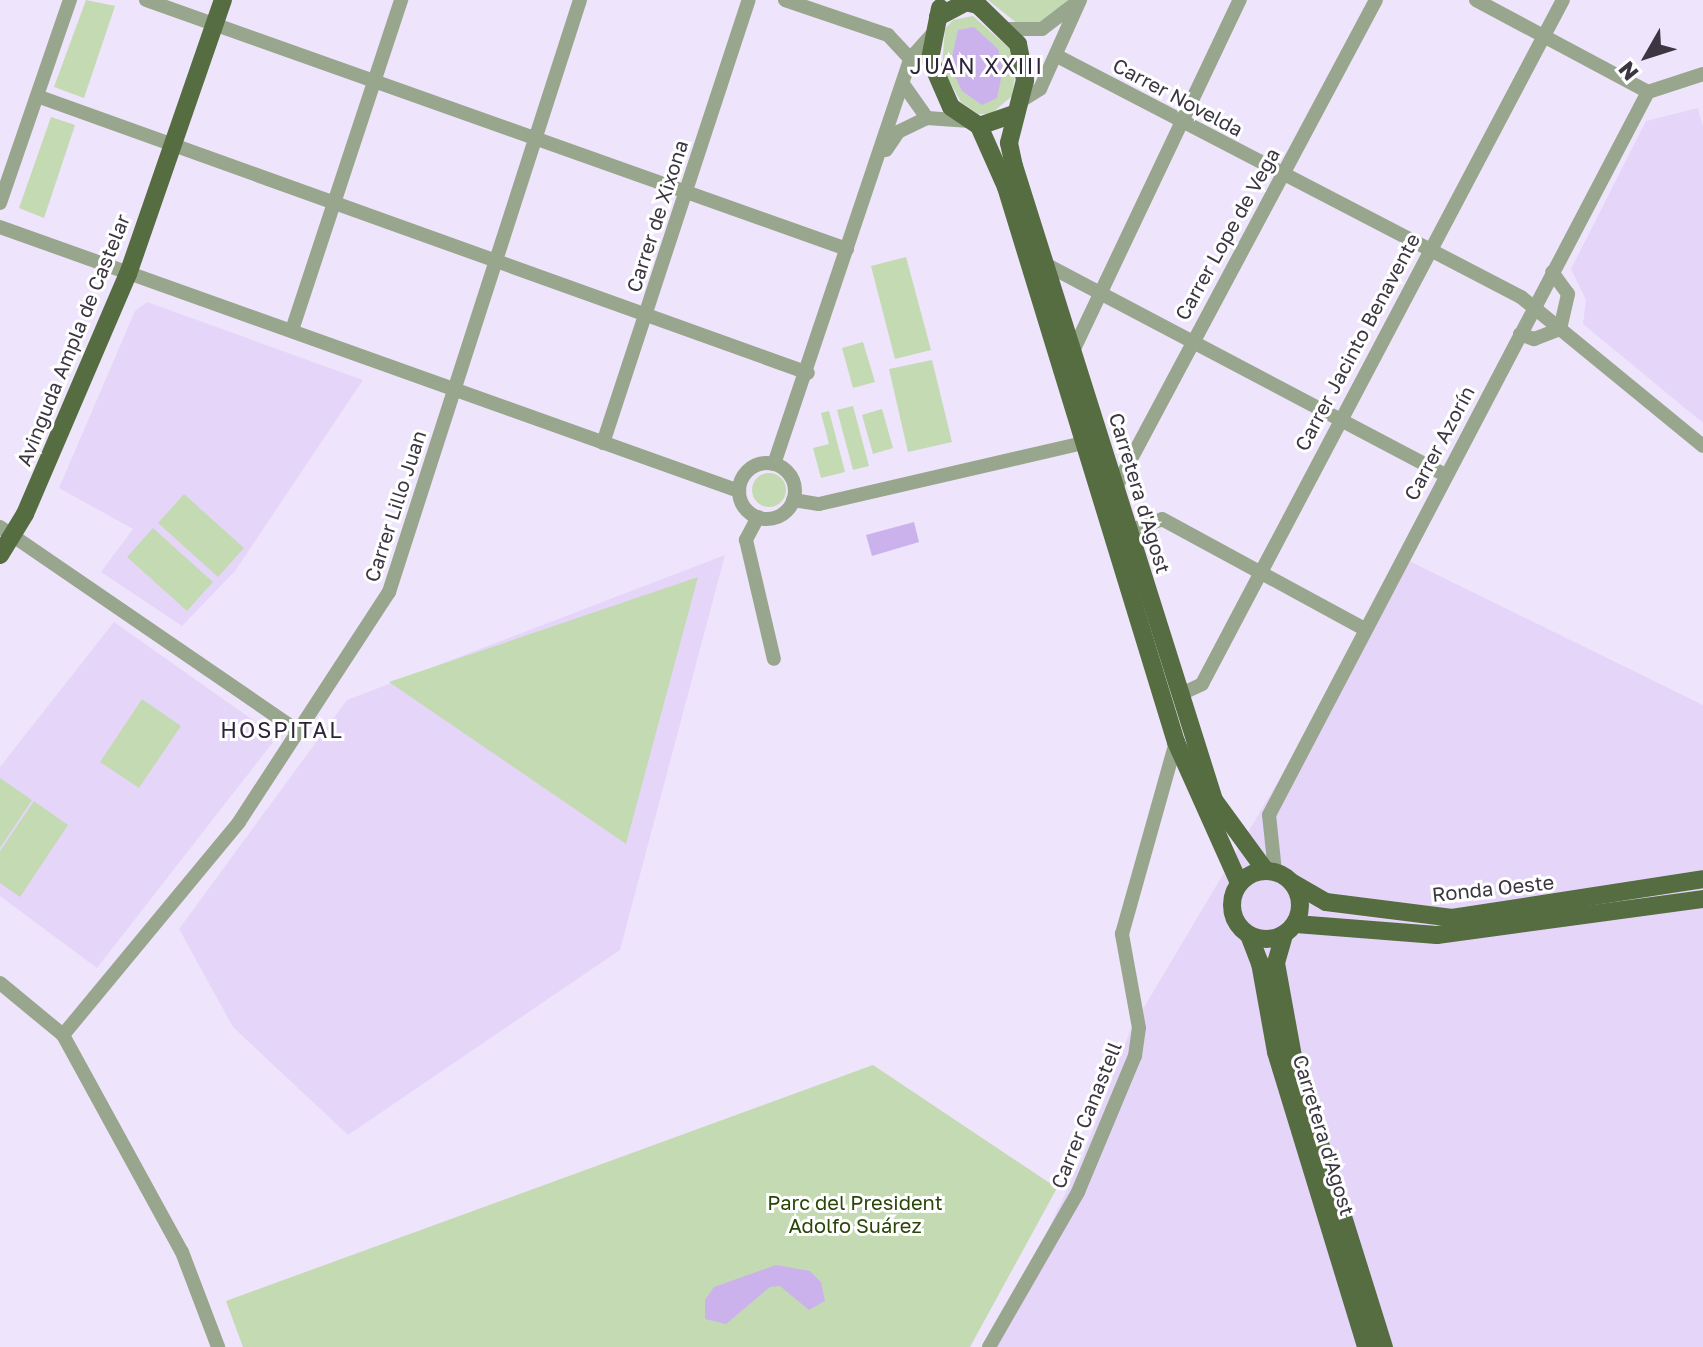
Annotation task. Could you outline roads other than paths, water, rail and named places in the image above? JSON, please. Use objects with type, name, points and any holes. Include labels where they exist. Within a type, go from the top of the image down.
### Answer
[{"type":"main road","name":"Avinguda Ampla de Castelar","points":[[0,555],[6,531],[128,274],[223,0]]},
{"type":"main road","points":[[966,2],[976,2],[1009,29],[1023,64],[1017,108],[972,123],[932,73],[938,16],[966,2]]},
{"type":"main road","name":"Carretera d'Agost","points":[[1017,108],[1014,166],[1073,351],[1091,440],[1115,489],[1214,800],[1270,871]]},
{"type":"main road","name":"Carretera d'Agost","points":[[972,123],[997,160],[1091,440],[1176,742],[1239,883]]},
{"type":"main road","points":[[1270,871],[1293,883],[1301,903],[1290,930],[1249,935],[1232,911],[1239,883],[1270,871]]},
{"type":"main road","name":"Ronda Oeste","points":[[1293,883],[1326,902],[1452,918],[1703,879]]},
{"type":"main road","name":"Ronda Oeste","points":[[1290,930],[1437,935],[1703,899]]},
{"type":"main road","name":"Carretera d'Agost","points":[[1290,930],[1276,963],[1293,1057],[1384,1347]]},
{"type":"main road","name":"Carretera d'Agost","points":[[1249,935],[1260,963],[1284,1079],[1366,1347]]},
{"type":"street","points":[[0,203],[70,0]]},
{"type":"street","points":[[146,0],[847,249]]},
{"type":"street","points":[[292,330],[401,0]]},
{"type":"street","name":"Carrer Lillo Juan","points":[[63,1035],[239,822],[389,592],[580,0]]},
{"type":"street","name":"Carrer de Xixona","points":[[603,443],[749,0]]},
{"type":"street","points":[[785,0],[888,35],[910,59]]},
{"type":"street","points":[[1009,29],[1042,29],[1080,0]]},
{"type":"street","points":[[1017,108],[1040,89],[1059,57],[1080,0]]},
{"type":"street","points":[[1073,351],[1104,295],[1240,0]]},
{"type":"street","name":"Carrer Lope de Vega","points":[[1115,489],[1376,0]]},
{"type":"street","points":[[1476,0],[1648,92],[1703,74]]},
{"type":"street","name":"Carrer Jacinto Benavente","points":[[1181,694],[1202,684],[1428,249],[1563,0]]},
{"type":"street","points":[[774,464],[808,373],[910,59],[938,16]]},
{"type":"street","name":"Carrer Novelda","points":[[1059,57],[1428,249],[1533,308],[1703,446]]},
{"type":"street","points":[[903,84],[927,118]]},
{"type":"street","name":"Carrer Azorín","points":[[1270,871],[1269,815],[1443,474],[1648,92]]},
{"type":"street","points":[[37,96],[808,373]]},
{"type":"street","points":[[875,166],[898,132],[927,118],[972,123]]},
{"type":"street","points":[[0,227],[292,330],[454,392],[739,491]]},
{"type":"street","points":[[1047,265],[1443,474]]},
{"type":"street","points":[[1520,334],[1534,339],[1560,329],[1568,294],[1552,272]]},
{"type":"street","points":[[793,500],[819,504],[1091,440]]},
{"type":"street","points":[[774,464],[789,473],[793,500],[779,516],[758,517],[744,507],[739,491],[746,472],[774,464]]},
{"type":"street","points":[[758,517],[746,540],[774,659]]},
{"type":"street","points":[[1128,531],[1162,519],[1365,629]]},
{"type":"street","points":[[6,531],[298,731]]},
{"type":"street","name":"Carrer Canastell","points":[[989,1347],[1078,1192],[1135,1056],[1139,1028],[1122,934],[1176,742]]},
{"type":"street","points":[[0,983],[63,1035],[182,1252],[218,1347]]},
{"type":"district","name":"JUAN XXIII","points":[[977,66]]},
{"type":"district","name":"HOSPITAL","points":[[282,730]]},
{"type":"park label","name":"Parc del President Adolfo Suárez","points":[[855,1214]]}]
